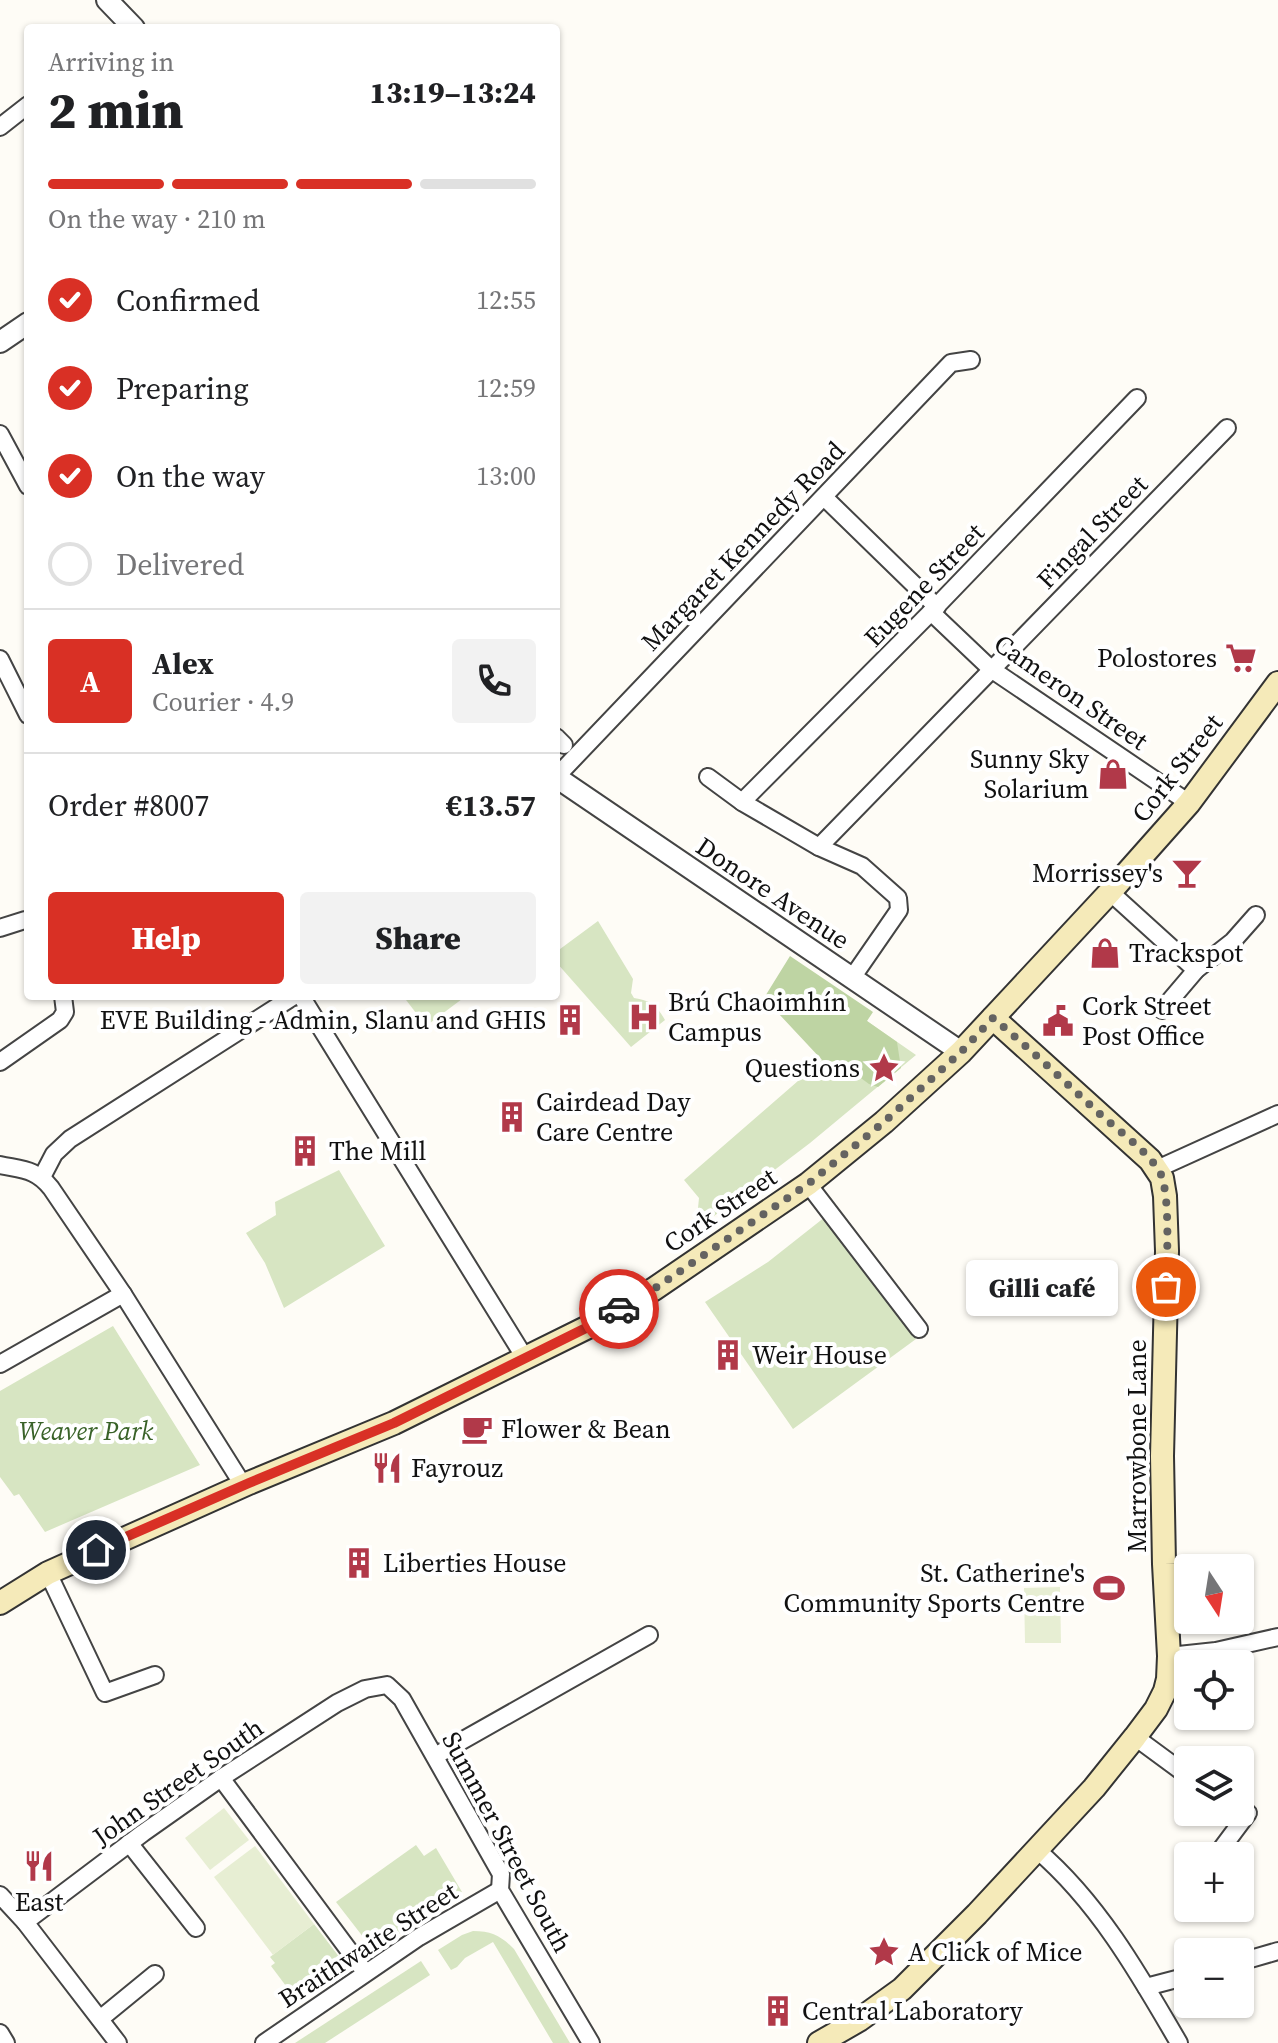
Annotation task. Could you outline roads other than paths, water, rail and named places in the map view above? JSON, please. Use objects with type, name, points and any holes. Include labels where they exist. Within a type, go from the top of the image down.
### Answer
[{"type":"main road","name":"Cork Street","points":[[0,1603],[48,1573],[243,1485],[394,1423],[590,1326],[654,1289],[808,1184],[884,1122],[961,1052],[993,1018],[1189,803],[1278,683]]},
{"type":"main road","points":[[993,1018],[1140,1150],[1157,1169]]},
{"type":"main road","name":"Marrowbone Lane","points":[[819,2043],[859,2020],[902,1989],[977,1914],[1094,1788],[1156,1709],[1165,1691],[1169,1656],[1162,1456],[1167,1251],[1165,1196],[1157,1169]]},
{"type":"street","points":[[107,0],[127,24]]},
{"type":"street","points":[[0,127],[24,108]]},
{"type":"street","points":[[0,342],[24,326]]},
{"type":"street","name":"Margaret Kennedy Road","points":[[560,773],[951,363],[971,360]]},
{"type":"street","name":"Eugene Street","points":[[742,802],[934,610],[1137,398]]},
{"type":"street","name":"Fingal Street","points":[[819,847],[1227,428]]},
{"type":"street","points":[[0,434],[24,479]]},
{"type":"street","name":"Cameron Street","points":[[824,497],[991,669],[1189,803]]},
{"type":"street","points":[[0,659],[24,707]]},
{"type":"street","points":[[708,777],[742,802],[819,847],[862,866],[898,898],[899,910],[852,978]]},
{"type":"street","name":"Donore Avenue","points":[[560,780],[961,1052]]},
{"type":"street","points":[[1110,892],[1196,970]]},
{"type":"street","points":[[1162,1010],[1196,970],[1233,941],[1256,915]]},
{"type":"street","points":[[0,928],[24,922]]},
{"type":"street","points":[[0,1062],[60,1020],[65,1012],[64,1000]]},
{"type":"street","points":[[42,1177],[54,1154],[70,1139],[288,1000]]},
{"type":"street","points":[[303,1000],[525,1358]]},
{"type":"street","points":[[1157,1169],[1278,1114]]},
{"type":"street","points":[[0,1165],[42,1177],[123,1294],[243,1485]]},
{"type":"street","points":[[808,1184],[919,1329]]},
{"type":"street","points":[[0,1364],[123,1294]]},
{"type":"street","points":[[48,1573],[105,1693],[155,1675]]},
{"type":"street","points":[[435,1756],[649,1635]]},
{"type":"street","points":[[1169,1656],[1216,1651],[1278,1637]]},
{"type":"street","name":"Summer Street South","points":[[365,1689],[387,1685],[402,1699],[501,1874],[500,1890],[591,2043]]},
{"type":"street","name":"John Street South","points":[[25,1922],[221,1778],[337,1703],[365,1689]]},
{"type":"street","points":[[1135,1737],[1174,1766]]},
{"type":"street","points":[[221,1778],[365,1972]]},
{"type":"street","points":[[129,1843],[196,1928]]},
{"type":"street","points":[[1037,1850],[1087,1900],[1146,1987],[1179,2043]]},
{"type":"street","name":"Braithwaite Street","points":[[264,2043],[365,1972],[500,1890]]},
{"type":"street","points":[[0,1895],[25,1922],[118,2043]]},
{"type":"street","points":[[1254,1958],[1278,1951]]},
{"type":"street","points":[[100,2019],[155,1974]]},
{"type":"street","points":[[1146,1987],[1174,1980]]},
{"type":"street","points":[[0,2033],[6,2043]]},
{"type":"place","name":"Polostores","points":[[1241,658]]},
{"type":"place","name":"Sunny Sky Solarium","points":[[1113,774]]},
{"type":"place","name":"Morrissey's","points":[[1187,873]]},
{"type":"place","name":"Trackspot","points":[[1105,953]]},
{"type":"place","name":"Brú Chaoimhín Campus","points":[[644,1017]]},
{"type":"place","name":"EVE Building - Admin, Slanu and GHIS","points":[[570,1020]]},
{"type":"place","name":"Cork Street Post Office","points":[[1058,1021]]},
{"type":"place","name":"Questions","points":[[884,1068]]},
{"type":"place","name":"Cairdead Day Care Centre","points":[[512,1117]]},
{"type":"place","name":"The Mill","points":[[305,1151]]},
{"type":"place","name":"Gilli café","points":[[1166,1287]]},
{"type":"place","name":"Weir House","points":[[728,1355]]},
{"type":"place","name":"Flower & Bean","points":[[477,1429]]},
{"type":"place","name":"Fayrouz","points":[[387,1468]]},
{"type":"place","name":"Liberties House","points":[[359,1563]]},
{"type":"place","name":"St. Catherine's Community Sports Centre","points":[[1109,1588]]},
{"type":"place","name":"East","points":[[39,1866]]},
{"type":"place","name":"A Click of Mice","points":[[884,1952]]},
{"type":"place","name":"Central Laboratory","points":[[778,2011]]},
{"type":"park label","name":"Weaver Park","points":[[86,1431]]}]
